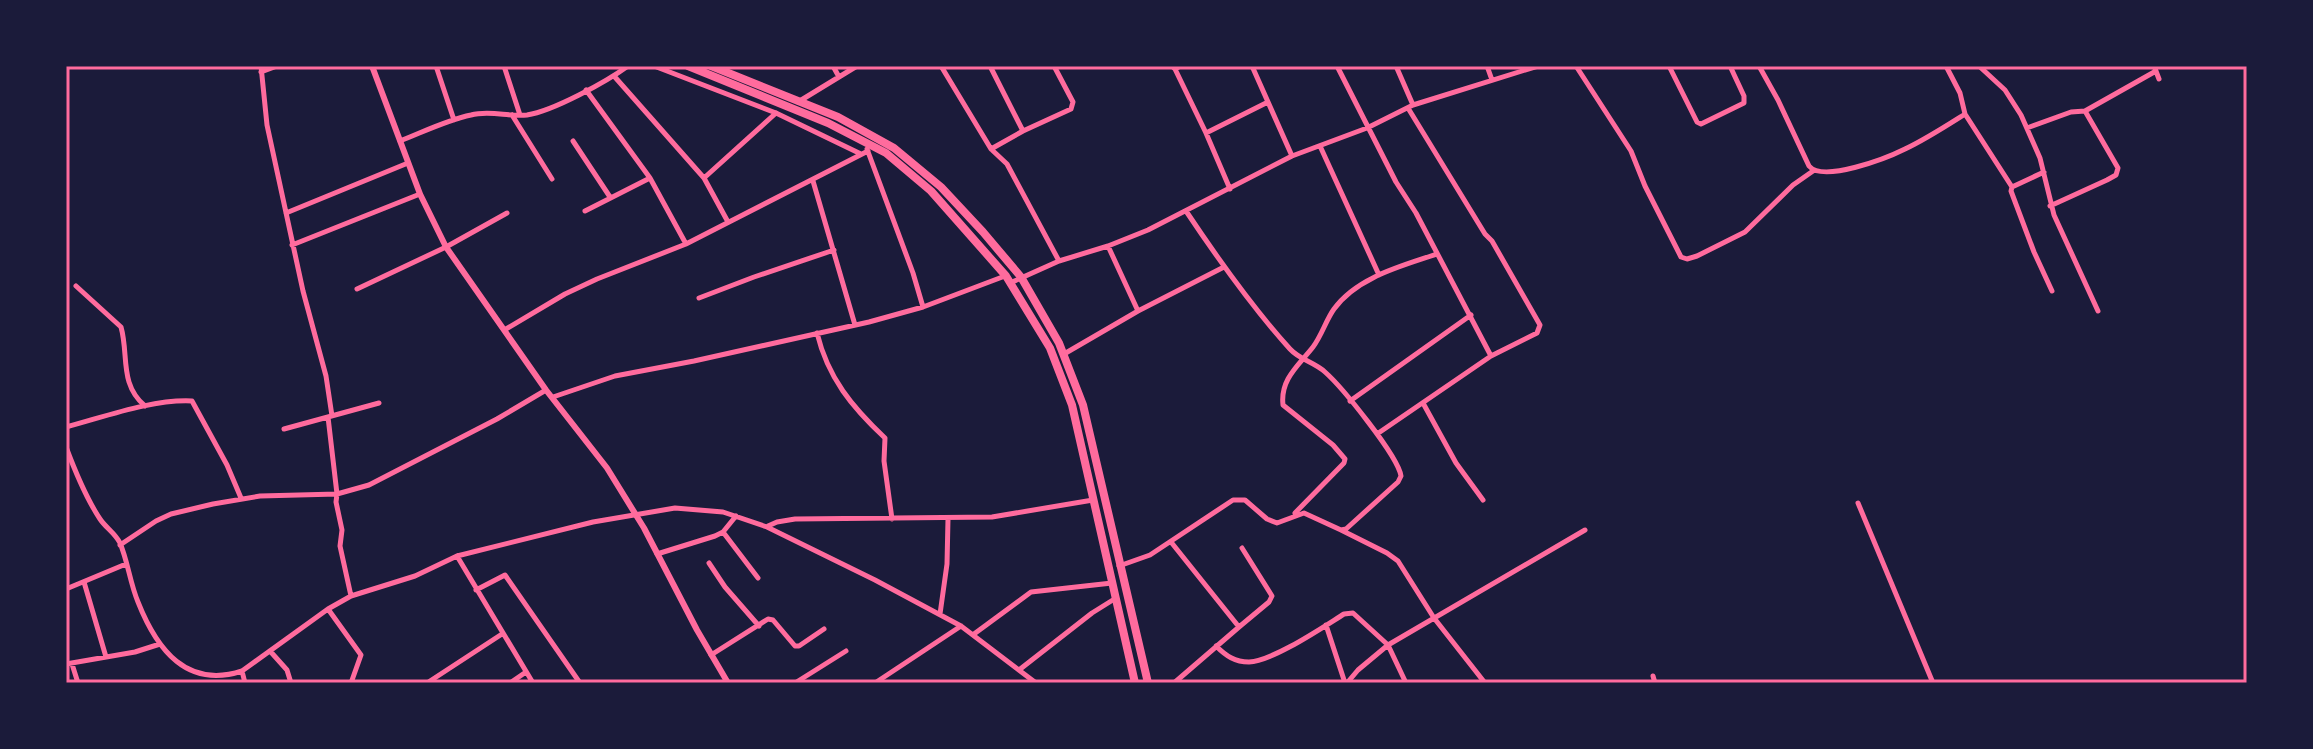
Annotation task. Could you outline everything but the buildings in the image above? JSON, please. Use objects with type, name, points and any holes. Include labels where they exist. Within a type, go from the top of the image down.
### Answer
[{"type":"main road","points":[[688,66],[790,107],[886,153],[921,181],[1008,280],[1050,348],[1072,405],[1135,683]]},
{"type":"main road","points":[[711,66],[838,117],[875,136],[930,176],[1021,277],[1064,354],[1083,405],[1148,683]]},
{"type":"street","points":[[277,66],[261,69],[267,125],[292,245],[321,353],[330,417],[336,502],[342,530],[340,546],[351,596]]},
{"type":"street","points":[[372,66],[420,194],[446,247],[546,390],[602,460],[728,683]]},
{"type":"street","points":[[436,66],[454,120]]},
{"type":"street","points":[[504,66],[520,115]]},
{"type":"street","points":[[400,141],[483,112],[512,115],[538,112],[614,76],[628,66]]},
{"type":"street","points":[[654,66],[776,113],[864,153]]},
{"type":"street","points":[[833,66],[839,77]]},
{"type":"street","points":[[790,107],[857,66]]},
{"type":"street","points":[[941,66],[991,149],[1007,164],[1059,261]]},
{"type":"street","points":[[990,66],[1023,131]]},
{"type":"street","points":[[991,149],[1071,109],[1073,106],[1054,66]]},
{"type":"street","points":[[1252,66],[1292,156]]},
{"type":"street","points":[[1337,66],[1367,128],[1416,213],[1491,356]]},
{"type":"street","points":[[1377,434],[1491,356],[1537,333],[1540,325],[1411,107],[1396,66]]},
{"type":"street","points":[[1487,66],[1492,80]]},
{"type":"street","points":[[553,397],[615,376],[855,325],[1021,277],[1108,246],[1186,211],[1292,156],[1367,128],[1411,107],[1538,66]]},
{"type":"street","points":[[1576,66],[1631,151],[1681,257],[1697,256],[1745,232],[1793,185],[1813,171]]},
{"type":"street","points":[[1669,66],[1697,122],[1701,124],[1744,103],[1744,96],[1730,66]]},
{"type":"street","points":[[1759,66],[1813,171],[1821,173],[1903,150],[1965,114]]},
{"type":"street","points":[[1946,66],[1960,93],[1965,114],[2012,187],[2012,194],[2052,291]]},
{"type":"street","points":[[1979,66],[2005,90],[2027,128],[2044,172],[2050,206],[2098,311]]},
{"type":"street","points":[[1176,67],[1230,189]]},
{"type":"street","points":[[2027,128],[2071,112],[2085,111],[2155,69],[2159,79]]},
{"type":"street","points":[[614,76],[704,178],[728,222]]},
{"type":"street","points":[[586,90],[650,178],[686,244]]},
{"type":"street","points":[[1206,133],[1268,102]]},
{"type":"street","points":[[2050,206],[2118,172],[2117,164],[2085,111]]},
{"type":"street","points":[[704,178],[776,113]]},
{"type":"street","points":[[512,115],[552,179]]},
{"type":"street","points":[[864,140],[864,153],[913,273],[923,307]]},
{"type":"street","points":[[573,141],[610,197]]},
{"type":"street","points":[[1320,146],[1379,275]]},
{"type":"street","points":[[506,329],[565,294],[686,244],[864,153]]},
{"type":"street","points":[[286,213],[408,163]]},
{"type":"street","points":[[2012,187],[2044,172]]},
{"type":"street","points":[[585,211],[650,178]]},
{"type":"street","points":[[813,181],[855,325]]},
{"type":"street","points":[[292,245],[420,194]]},
{"type":"street","points":[[1186,211],[1257,311],[1292,352],[1326,372],[1397,462],[1401,476],[1346,529],[1341,530]]},
{"type":"street","points":[[357,289],[446,247],[507,213]]},
{"type":"street","points":[[1108,246],[1138,311]]},
{"type":"street","points":[[699,298],[834,250]]},
{"type":"street","points":[[1119,566],[1150,555],[1233,500],[1245,500],[1267,519],[1277,523],[1293,515],[1345,459],[1333,445],[1283,405],[1286,381],[1343,299],[1379,275],[1437,254]]},
{"type":"street","points":[[1064,354],[1138,311],[1224,267]]},
{"type":"street","points":[[76,286],[121,327],[123,358],[131,387],[137,400],[146,407]]},
{"type":"street","points":[[1350,401],[1471,315]]},
{"type":"street","points":[[817,333],[824,359],[842,391],[885,438],[884,461],[892,519]]},
{"type":"street","points":[[120,545],[171,514],[241,498],[337,494],[369,485],[546,390]]},
{"type":"street","points":[[66,427],[146,407],[192,401],[241,498]]},
{"type":"street","points":[[284,429],[379,403]]},
{"type":"street","points":[[1423,403],[1456,463],[1483,500]]},
{"type":"street","points":[[66,447],[99,517],[118,540],[138,603],[160,644],[172,658],[198,674],[216,677],[242,671],[351,596],[415,576],[457,556],[593,522],[675,508],[694,508],[736,516],[767,527],[940,614],[974,634],[1036,683]]},
{"type":"street","points":[[767,527],[795,519],[992,517],[1093,500]]},
{"type":"street","points":[[1858,503],[1933,683]]},
{"type":"street","points":[[1293,515],[1304,513],[1398,561],[1434,618],[1485,683]]},
{"type":"street","points":[[657,554],[723,532],[736,516]]},
{"type":"street","points":[[940,614],[947,564],[948,519]]},
{"type":"street","points":[[1326,625],[1346,683],[1388,645],[1585,530]]},
{"type":"street","points":[[723,532],[758,578]]},
{"type":"street","points":[[1171,542],[1239,627]]},
{"type":"street","points":[[1174,683],[1269,602],[1272,596],[1242,548]]},
{"type":"street","points":[[457,556],[533,683]]},
{"type":"street","points":[[709,563],[759,626]]},
{"type":"street","points":[[66,589],[126,564]]},
{"type":"street","points":[[476,590],[505,575],[580,683]]},
{"type":"street","points":[[84,582],[106,657]]},
{"type":"street","points":[[974,634],[1031,592],[1113,583]]},
{"type":"street","points":[[1019,670],[1116,598]]},
{"type":"street","points":[[328,609],[361,655],[351,683]]},
{"type":"street","points":[[1216,646],[1227,657],[1248,662],[1258,660],[1344,614],[1353,613],[1388,645],[1406,683]]},
{"type":"street","points":[[711,655],[768,619],[773,620],[795,646],[824,629]]},
{"type":"street","points":[[875,683],[961,626]]},
{"type":"street","points":[[427,683],[502,634]]},
{"type":"street","points":[[78,683],[69,664],[135,652],[160,644]]},
{"type":"street","points":[[270,651],[287,670],[291,683]]},
{"type":"street","points":[[795,683],[846,651]]},
{"type":"street","points":[[242,671],[245,683]]},
{"type":"street","points":[[510,683],[526,672]]},
{"type":"street","points":[[198,674],[198,683]]}]
